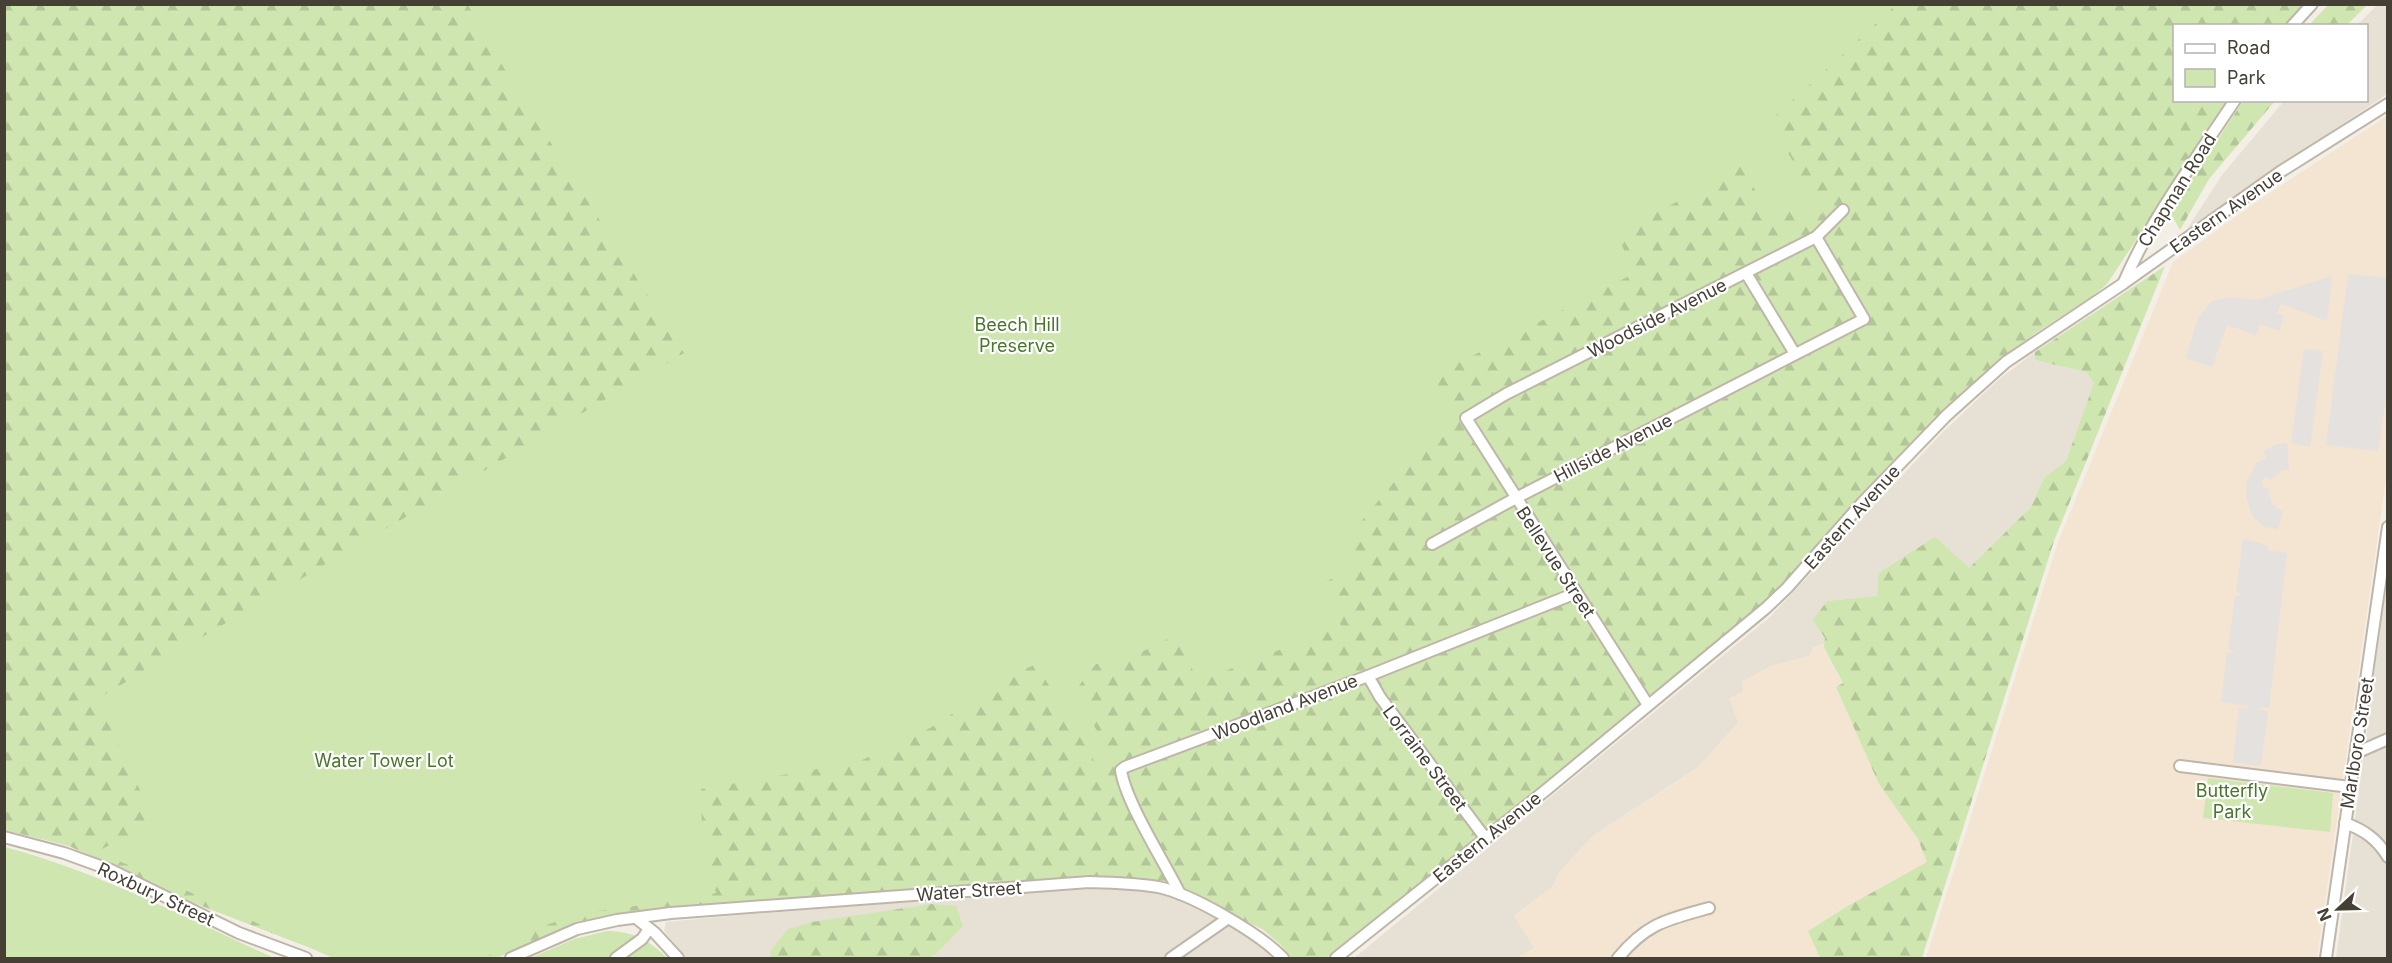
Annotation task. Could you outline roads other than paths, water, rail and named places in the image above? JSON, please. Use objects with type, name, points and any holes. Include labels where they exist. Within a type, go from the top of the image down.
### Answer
[{"type":"street","points":[[2294,24],[2312,4]]},
{"type":"street","name":"Chapman Road","points":[[2124,283],[2135,256],[2156,219],[2234,102]]},
{"type":"street","name":"Eastern Avenue","points":[[1336,958],[1486,839],[1766,608],[1787,588],[1862,503],[1984,380],[2022,350],[2124,283],[2280,172],[2388,104]]},
{"type":"street","name":"Woodside Avenue","points":[[1466,418],[1506,394],[1815,237],[1844,210]]},
{"type":"street","name":"Hillside Avenue","points":[[1432,544],[1516,498],[1864,319],[1815,237]]},
{"type":"street","points":[[1746,273],[1794,354]]},
{"type":"street","name":"Bellevue Street","points":[[1466,418],[1648,705]]},
{"type":"street","name":"Marlboro Street","points":[[2326,958],[2388,527]]},
{"type":"street","name":"Woodland Avenue","points":[[1180,894],[1122,778],[1121,771],[1125,767],[1368,676],[1576,593]]},
{"type":"street","points":[[2375,623],[2388,619]]},
{"type":"street","name":"Lorraine Street","points":[[1368,676],[1380,697],[1486,839]]},
{"type":"street","points":[[2355,753],[2388,740]]},
{"type":"street","points":[[2180,766],[2350,787]]},
{"type":"street","points":[[2345,823],[2374,838],[2388,857]]},
{"type":"street","name":"Roxbury Street","points":[[4,837],[64,853],[111,870],[240,933],[306,958]]},
{"type":"street","name":"Water Street","points":[[636,918],[672,913],[1071,883],[1140,884],[1180,894],[1255,934],[1282,958]]},
{"type":"street","points":[[1618,958],[1632,941],[1661,921],[1709,908]]},
{"type":"street","points":[[511,958],[577,929],[636,918],[678,958]]},
{"type":"street","points":[[1171,958],[1227,919]]},
{"type":"street","points":[[616,958],[642,939],[650,929]]},
{"type":"park label","name":"Beech Hill Preserve","points":[[1017,334]]},
{"type":"park label","name":"Water Tower Lot","points":[[384,760]]},
{"type":"park label","name":"Butterfly Park","points":[[2232,800]]}]
